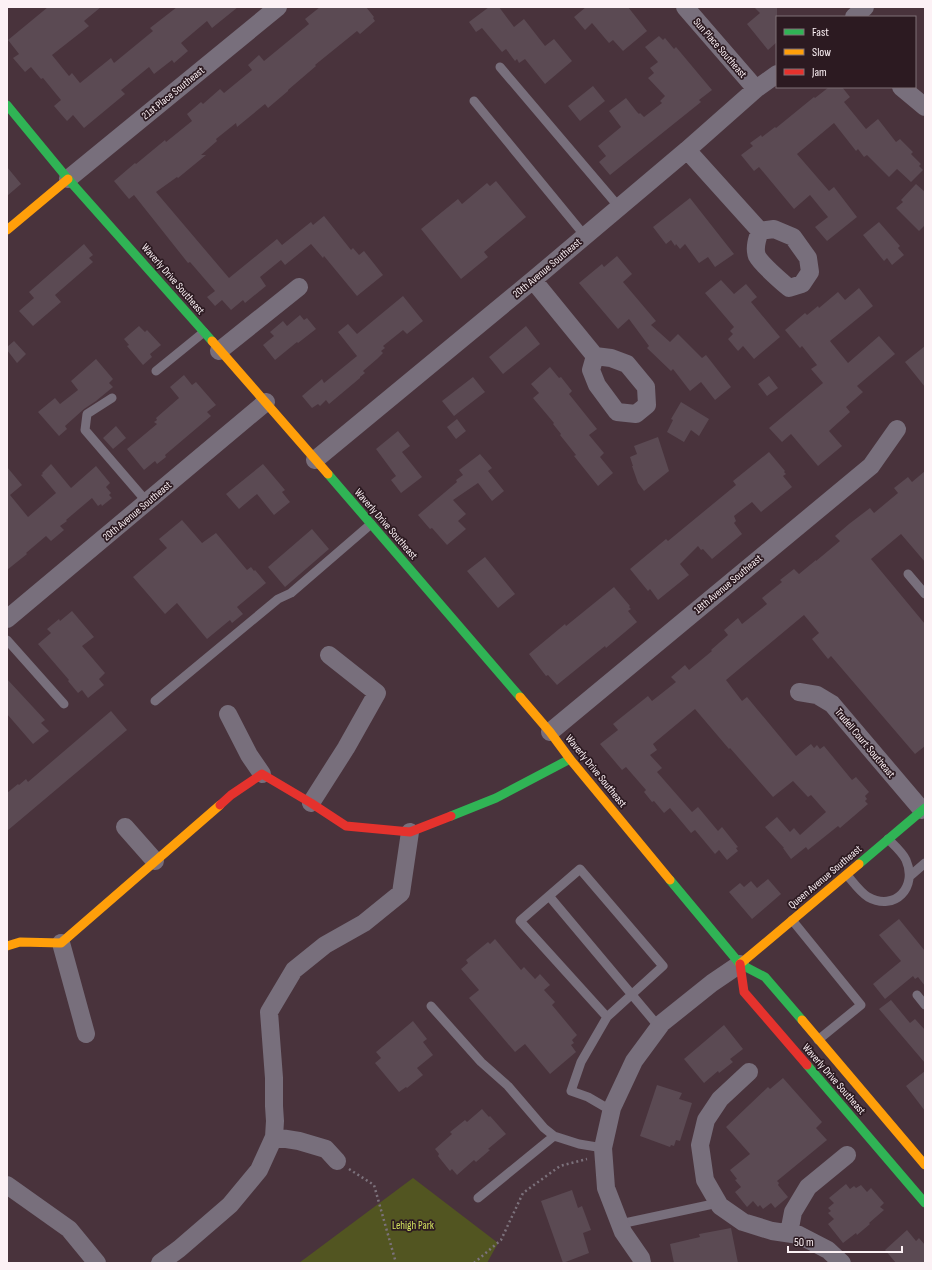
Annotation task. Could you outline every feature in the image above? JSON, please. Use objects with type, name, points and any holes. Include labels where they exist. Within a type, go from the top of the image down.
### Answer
[{"type":"main road","name":"Waverly Drive Southeast","points":[[7,105],[68,179],[204,332],[219,351],[266,402],[550,732],[570,759],[740,964],[765,977],[818,1040],[922,1156]]},
{"type":"main road","points":[[7,230],[68,179]]},
{"type":"main road","points":[[7,946],[20,942],[61,943],[231,794],[262,774],[311,802],[346,826],[410,832],[496,798],[570,759]]},
{"type":"main road","name":"Queen Avenue Southeast","points":[[740,964],[924,809]]},
{"type":"main road","name":"Waverly Drive Southeast","points":[[740,964],[744,992],[925,1203]]},
{"type":"street","name":"21st Place Southeast","points":[[68,179],[278,7]]},
{"type":"street","name":"Sun Place Southeast","points":[[684,7],[756,89]]},
{"type":"street","points":[[855,16],[865,7]]},
{"type":"street","name":"20th Avenue Southeast","points":[[315,460],[533,280],[687,150],[756,89],[776,75]]},
{"type":"street","points":[[902,88],[925,107]]},
{"type":"street","points":[[687,150],[760,231]]},
{"type":"street","points":[[533,280],[595,356]]},
{"type":"street","points":[[219,351],[299,287]]},
{"type":"street","name":"20th Avenue Southeast","points":[[7,619],[266,402]]},
{"type":"street","name":"18th Avenue Southeast","points":[[550,732],[871,466],[897,429]]},
{"type":"street","points":[[311,802],[346,748],[377,693],[330,655]]},
{"type":"street","name":"Trudell Court Southeast","points":[[799,692],[816,695],[832,704],[924,809]]},
{"type":"street","points":[[228,714],[249,755],[262,774]]},
{"type":"street","points":[[125,827],[155,861]]},
{"type":"street","points":[[160,1263],[179,1249],[230,1205],[258,1170],[274,1137],[274,1078],[269,1012],[294,970],[324,945],[364,923],[401,893],[410,832]]},
{"type":"street","points":[[61,943],[86,1034]]},
{"type":"street","points":[[642,1263],[641,1258],[623,1232],[606,1188],[604,1151],[612,1111],[634,1061],[662,1023],[712,983],[740,964]]},
{"type":"street","points":[[749,1072],[720,1099],[706,1120],[700,1145],[705,1180],[718,1203],[743,1222],[772,1231],[799,1235],[828,1250],[842,1263]]},
{"type":"street","points":[[274,1137],[299,1141],[326,1149],[337,1161]]},
{"type":"street","points":[[789,1233],[792,1212],[808,1187],[847,1155]]},
{"type":"street","points":[[7,1185],[69,1229],[98,1263]]},
{"type":"lane","points":[[500,66],[619,207]]},
{"type":"lane","points":[[474,100],[585,236]]},
{"type":"lane","points":[[156,371],[204,332]]},
{"type":"lane","points":[[112,398],[87,414],[85,430],[147,502]]},
{"type":"lane","points":[[155,701],[278,599],[291,593],[371,524]]},
{"type":"lane","points":[[908,574],[925,594]]},
{"type":"lane","points":[[7,640],[64,704]]},
{"type":"lane","points":[[846,874],[866,896],[887,902],[899,897],[908,886],[910,876],[906,859],[888,839]]},
{"type":"lane","points":[[910,876],[925,863]]},
{"type":"lane","points":[[606,1017],[520,921],[580,869],[663,966],[606,1017],[581,1062],[571,1091],[588,1097],[612,1111]]},
{"type":"lane","points":[[549,896],[659,1027]]},
{"type":"lane","points":[[792,920],[861,1005],[818,1040]]},
{"type":"lane","points":[[917,995],[925,1005]]},
{"type":"lane","points":[[431,1006],[481,1062],[508,1086],[544,1128],[554,1136],[604,1151]]},
{"type":"lane","points":[[478,1198],[554,1136]]},
{"type":"lane","points":[[620,1224],[718,1203]]},
{"type":"path","points":[[474,1263],[501,1240],[523,1193],[560,1166],[604,1151]]},
{"type":"path","points":[[337,1161],[374,1186],[396,1263]]},
{"type":"green space","name":"Lehigh Park","points":[[413,1178],[498,1243],[487,1263],[299,1263]]},
{"type":"building","points":[[48,7],[101,7],[84,21],[89,26],[52,55],[69,76],[72,73],[80,83],[111,58],[114,63],[153,31],[150,28],[177,7],[238,7],[212,28],[207,21],[181,43],[188,51],[174,63],[172,60],[154,74],[149,67],[121,90],[125,94],[84,128],[73,115],[67,121],[54,106],[61,100],[43,78],[41,79],[31,67],[25,72],[13,58],[19,54],[8,40]]},
{"type":"building","points":[[320,7],[366,7],[374,17],[373,18],[375,21],[360,34],[357,31],[315,65],[316,66],[268,108],[265,104],[237,127],[236,123],[216,139],[217,141],[201,155],[206,155],[178,178],[177,177],[156,192],[229,278],[277,239],[282,245],[311,222],[313,225],[324,216],[351,250],[353,248],[359,255],[364,251],[383,275],[357,296],[324,256],[323,258],[311,244],[285,265],[281,260],[260,277],[266,286],[245,303],[243,300],[231,310],[222,300],[215,306],[207,297],[215,291],[190,262],[188,263],[134,195],[129,199],[114,181],[135,163],[136,164],[165,140],[166,142],[192,121],[187,114],[201,102],[203,104],[220,89],[224,93],[252,70],[248,65],[259,55],[264,61],[309,24],[305,19]]},
{"type":"building","points":[[489,7],[499,7],[514,27],[524,19],[545,46],[554,39],[572,61],[545,84],[525,59],[519,63],[517,59],[515,61],[506,49],[502,52],[482,28],[476,32],[469,22]]},
{"type":"building","points":[[586,7],[628,7],[647,31],[623,51],[613,40],[609,43],[592,23],[585,30],[574,17]]},
{"type":"building","points":[[754,7],[777,7],[776,43],[768,50],[747,24],[760,13]]},
{"type":"building","points":[[659,36],[663,40],[665,38],[674,49],[676,47],[712,90],[699,100],[701,102],[610,175],[599,162],[606,156],[598,146],[621,127],[609,111],[626,98],[637,112],[644,117],[662,103],[660,101],[665,96],[648,78],[654,73],[650,68],[658,62],[645,47]]},
{"type":"building","points":[[593,86],[605,101],[580,121],[568,106]]},
{"type":"building","points":[[828,88],[843,88],[850,97],[844,102],[866,129],[878,119],[896,142],[900,139],[913,152],[911,154],[921,164],[919,166],[923,170],[911,182],[897,169],[889,177],[867,155],[864,157],[858,149],[856,151],[834,123],[797,154],[829,191],[834,187],[857,217],[827,241],[815,227],[828,217],[810,195],[794,209],[759,167],[754,171],[741,155],[753,146],[750,143],[761,135],[762,137],[775,127],[776,128],[814,97],[815,98]]},
{"type":"building","points":[[7,167],[21,184],[7,196]]},
{"type":"building","points":[[496,181],[526,217],[484,252],[488,257],[461,279],[421,229],[458,199],[462,204],[487,183],[490,186]]},
{"type":"building","points":[[916,184],[925,192],[925,225],[919,231],[896,208],[903,202],[901,200]]},
{"type":"building","points":[[690,198],[734,254],[715,267],[708,257],[699,263],[685,244],[680,249],[676,244],[675,246],[671,240],[666,244],[653,227]]},
{"type":"building","points":[[879,222],[900,246],[898,248],[904,255],[892,265],[887,258],[884,261],[863,235]]},
{"type":"building","points":[[84,244],[93,255],[89,258],[93,262],[55,295],[61,302],[33,326],[19,311],[34,298],[29,292]]},
{"type":"building","points":[[617,256],[632,274],[623,282],[656,321],[651,325],[670,342],[678,334],[702,358],[706,355],[731,387],[715,400],[701,382],[690,391],[673,369],[671,371],[647,348],[649,346],[629,319],[618,329],[579,283],[602,264],[604,267]]},
{"type":"building","points":[[721,280],[734,294],[746,284],[757,297],[751,302],[780,337],[754,359],[743,346],[738,351],[728,339],[733,334],[730,331],[734,327],[705,293]]},
{"type":"building","points":[[859,288],[873,306],[830,341],[848,363],[879,336],[895,354],[857,386],[863,392],[846,407],[850,412],[829,431],[842,446],[818,466],[791,434],[782,442],[769,428],[823,383],[811,369],[817,365],[802,346],[800,348],[785,330],[805,313],[807,315],[818,306],[819,308],[838,292],[845,300]]},
{"type":"building","points":[[403,296],[423,321],[407,334],[403,330],[383,346],[385,348],[381,351],[383,353],[363,371],[365,373],[329,404],[326,400],[320,406],[318,404],[312,408],[302,396],[322,379],[324,383],[357,356],[338,332],[348,324],[357,334]]},
{"type":"building","points":[[300,315],[304,320],[307,318],[316,329],[275,360],[263,345],[274,336],[270,332],[283,321],[287,326]]},
{"type":"building","points":[[139,326],[145,332],[147,330],[161,345],[150,354],[152,357],[143,365],[127,346],[129,345],[124,339]]},
{"type":"building","points":[[526,326],[540,344],[503,374],[489,357]]},
{"type":"building","points":[[14,341],[26,354],[17,363],[7,350],[7,347]]},
{"type":"building","points":[[925,346],[925,387],[905,362]]},
{"type":"building","points":[[96,359],[113,379],[109,383],[113,387],[84,409],[65,426],[67,429],[59,436],[38,412],[55,398],[60,404],[78,390],[71,381]]},
{"type":"building","points":[[550,367],[559,378],[561,377],[572,391],[569,394],[597,429],[589,435],[604,453],[600,457],[613,473],[598,486],[574,456],[576,455],[560,435],[561,434],[553,424],[554,423],[533,398],[539,393],[531,384]]},
{"type":"building","points":[[184,375],[192,385],[196,382],[216,405],[207,412],[211,416],[165,455],[166,457],[157,464],[155,461],[144,470],[127,449],[157,424],[154,422],[157,420],[156,418],[179,398],[170,387]]},
{"type":"building","points":[[769,376],[778,388],[767,396],[758,384]]},
{"type":"building","points":[[473,377],[485,392],[454,416],[442,401]]},
{"type":"building","points":[[681,402],[709,419],[699,436],[691,430],[684,442],[667,432],[673,420],[671,419]]},
{"type":"building","points":[[457,419],[466,431],[456,439],[447,427]]},
{"type":"building","points":[[116,426],[126,438],[113,449],[103,438]]},
{"type":"building","points":[[398,431],[410,446],[402,452],[422,477],[401,493],[391,480],[396,476],[376,449]]},
{"type":"building","points":[[658,437],[669,471],[644,491],[638,483],[630,457],[637,454],[634,446]]},
{"type":"building","points":[[769,452],[785,471],[784,472],[786,474],[783,476],[792,487],[761,512],[752,502],[734,516],[736,521],[734,523],[742,534],[712,559],[703,549],[701,550],[698,546],[680,564],[689,575],[658,600],[650,589],[648,591],[630,569],[666,539],[668,541],[736,485],[733,481]]},
{"type":"building","points":[[480,454],[492,468],[488,471],[504,491],[492,501],[478,483],[453,500],[466,514],[458,521],[466,529],[447,545],[418,515],[457,482],[456,480],[463,475],[459,470]]},
{"type":"building","points":[[51,464],[71,488],[96,466],[110,483],[106,487],[111,493],[109,495],[112,498],[102,506],[101,504],[98,506],[92,498],[60,526],[64,530],[51,541],[46,536],[7,570],[7,467],[22,485],[10,495],[28,517],[56,493],[41,475]]},
{"type":"building","points":[[263,464],[285,490],[282,492],[290,502],[274,515],[257,494],[239,509],[226,494]]},
{"type":"building","points":[[925,471],[925,562],[901,534],[871,559],[925,624],[925,746],[915,754],[831,656],[828,659],[812,639],[819,633],[804,615],[726,680],[742,701],[747,697],[796,756],[811,744],[814,748],[817,745],[820,749],[824,746],[852,780],[856,777],[869,792],[865,796],[867,799],[865,801],[868,804],[840,828],[838,826],[808,850],[806,847],[791,859],[784,848],[765,827],[777,817],[790,832],[794,828],[800,835],[826,812],[811,795],[808,797],[793,781],[773,797],[695,709],[653,744],[657,750],[650,755],[662,768],[657,772],[692,812],[698,807],[718,831],[722,827],[738,847],[736,848],[738,851],[727,860],[719,850],[715,854],[695,830],[691,833],[670,808],[664,813],[654,801],[652,802],[644,792],[646,790],[626,767],[622,770],[600,744],[618,730],[613,724],[648,696],[652,701],[676,682],[671,677],[685,665],[689,670],[712,651],[711,650],[728,635],[724,630],[738,618],[742,624],[767,604],[762,598],[782,582],[780,580],[794,569],[799,574],[840,541],[835,536],[849,524],[870,508],[874,513],[898,493],[894,488],[908,477],[912,482]]},
{"type":"building","points":[[182,520],[202,543],[216,533],[247,570],[251,567],[266,583],[237,607],[243,614],[232,623],[230,620],[207,639],[177,603],[165,614],[133,577],[167,548],[159,539]]},
{"type":"building","points":[[312,529],[329,549],[285,587],[268,567]]},
{"type":"building","points":[[485,557],[515,594],[498,608],[467,571]]},
{"type":"building","points":[[614,587],[630,606],[629,607],[631,609],[628,611],[637,622],[606,648],[605,646],[557,685],[548,675],[546,676],[529,654],[565,624],[566,626]]},
{"type":"building","points":[[72,611],[94,637],[82,646],[105,673],[99,679],[104,685],[88,698],[82,690],[78,693],[68,681],[69,680],[38,644],[51,633],[47,629]]},
{"type":"building","points":[[7,679],[45,720],[41,723],[49,731],[33,744],[7,714]]},
{"type":"building","points":[[111,711],[127,730],[7,831],[7,793],[26,779],[28,782]]},
{"type":"building","points":[[768,879],[781,894],[752,919],[729,892],[740,883],[744,887],[751,881],[757,888]]},
{"type":"building","points":[[899,919],[925,951],[925,986],[918,977],[915,979],[913,976],[885,999],[873,984],[901,961],[879,935]]},
{"type":"building","points":[[495,939],[521,970],[524,967],[535,979],[540,974],[550,985],[544,990],[555,1002],[552,1005],[577,1035],[572,1040],[574,1043],[571,1045],[576,1052],[550,1074],[525,1044],[515,1052],[469,998],[479,990],[461,969],[468,963],[466,960],[488,942],[490,944]]},
{"type":"building","points":[[891,1000],[910,1023],[915,1019],[925,1030],[925,1063],[879,1009]]},
{"type":"building","points":[[413,1021],[427,1039],[423,1042],[433,1055],[417,1068],[423,1075],[407,1088],[406,1087],[399,1092],[375,1063],[381,1058],[376,1052]]},
{"type":"building","points":[[724,1025],[743,1049],[730,1059],[733,1062],[719,1073],[718,1071],[704,1083],[684,1059]]},
{"type":"building","points":[[925,1071],[925,1111],[906,1086]]},
{"type":"building","points":[[783,1078],[822,1122],[816,1128],[827,1140],[777,1181],[779,1183],[778,1185],[788,1197],[775,1208],[771,1203],[763,1209],[760,1205],[758,1207],[753,1201],[747,1207],[735,1192],[741,1187],[735,1180],[737,1179],[730,1170],[750,1154],[726,1127],[768,1087],[770,1089]]},
{"type":"building","points":[[657,1085],[682,1093],[679,1099],[692,1103],[680,1141],[676,1140],[674,1146],[671,1145],[670,1147],[640,1136]]},
{"type":"building","points":[[482,1109],[506,1134],[488,1149],[490,1150],[476,1162],[474,1160],[457,1175],[452,1169],[450,1171],[438,1156],[439,1154],[435,1149],[452,1134],[450,1132],[465,1120],[467,1122]]},
{"type":"building","points":[[846,1184],[850,1189],[854,1186],[856,1188],[861,1185],[867,1192],[871,1188],[884,1203],[880,1207],[884,1210],[857,1235],[856,1233],[843,1243],[828,1224],[834,1219],[828,1213],[831,1211],[828,1208],[834,1203],[829,1198]]},
{"type":"building","points":[[572,1190],[578,1208],[582,1206],[591,1230],[583,1233],[589,1253],[563,1263],[541,1201]]},
{"type":"building","points":[[731,1228],[738,1263],[674,1263],[670,1244],[700,1237],[699,1234]]},
{"type":"building","points":[[907,1230],[916,1241],[919,1238],[925,1245],[925,1263],[896,1263],[885,1250]]},
{"type":"traffic: fast","points":[[7,105],[68,179],[212,341]]},
{"type":"traffic: fast","points":[[328,474],[520,697]]},
{"type":"traffic: fast","points":[[451,816],[496,798],[570,759]]},
{"type":"traffic: fast","points":[[859,864],[925,808]]},
{"type":"traffic: fast","points":[[670,880],[740,964],[765,977],[802,1020]]},
{"type":"traffic: fast","points":[[807,1065],[925,1203]]},
{"type":"traffic: slow","points":[[7,230],[68,179]]},
{"type":"traffic: slow","points":[[212,341],[328,474]]},
{"type":"traffic: slow","points":[[520,697],[670,880]]},
{"type":"traffic: slow","points":[[7,946],[20,942],[61,943],[220,805]]},
{"type":"traffic: slow","points":[[740,964],[859,864]]},
{"type":"traffic: slow","points":[[802,1020],[925,1165]]},
{"type":"traffic: jam","points":[[220,805],[231,795],[262,774],[346,826],[410,832],[451,816]]},
{"type":"traffic: jam","points":[[740,964],[744,992],[807,1065]]}]
